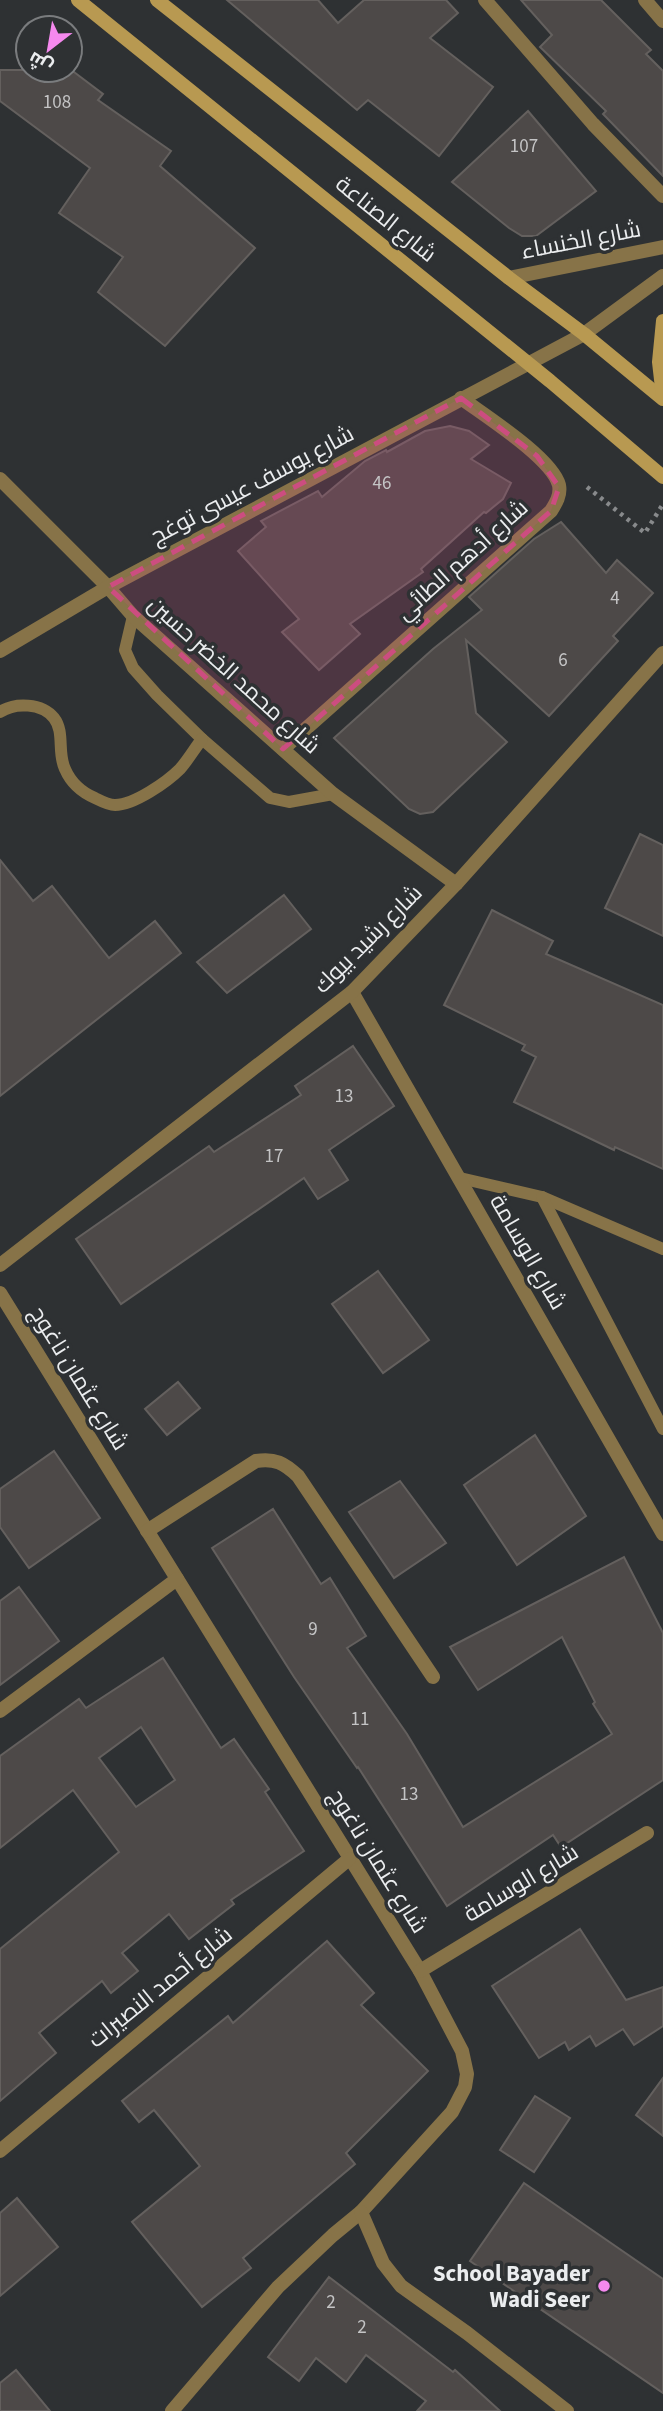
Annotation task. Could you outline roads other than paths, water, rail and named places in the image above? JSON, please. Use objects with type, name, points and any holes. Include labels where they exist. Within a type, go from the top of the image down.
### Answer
[{"type":"main road","name":"شارع الصناعة","points":[[78,0],[259,144],[663,477]]},
{"type":"main road","name":"شارع الصناعة","points":[[157,0],[663,398]]},
{"type":"main road","points":[[663,321],[659,362],[663,398]]},
{"type":"street","points":[[485,0],[593,124],[663,196]]},
{"type":"street","points":[[645,0],[663,21]]},
{"type":"street","name":"شارع الخنساء","points":[[509,278],[663,247]]},
{"type":"street","points":[[584,334],[663,276]]},
{"type":"street","name":"شارع يوسف عيسى توغج","points":[[0,651],[108,587],[584,334]]},
{"type":"street","name":"شارع أدهم الطائي","points":[[283,749],[551,511],[558,501],[559,487],[555,477],[537,456],[461,398]]},
{"type":"street","name":"شارع محمد الخضر حسين","points":[[0,479],[108,587],[133,616],[333,794],[456,884]]},
{"type":"street","name":"شارع رشيد بيوك","points":[[0,1265],[352,992],[456,884],[663,653]]},
{"type":"street","name":"شارع الوسامة","points":[[352,992],[663,1534]]},
{"type":"street","name":"شارع عثمان ناغوج","points":[[0,1293],[420,1971],[462,2051],[467,2074],[465,2087],[452,2112],[361,2212],[278,2287],[172,2411]]},
{"type":"street","points":[[147,1531],[256,1461],[279,1461],[298,1476],[433,1677]]},
{"type":"street","points":[[0,1711],[177,1579]]},
{"type":"street","name":"شارع الوسامة","points":[[420,1971],[647,1833]]},
{"type":"street","name":"شارع أحمد النصيرات","points":[[0,2151],[349,1859]]},
{"type":"street","points":[[361,2212],[383,2263],[401,2286],[467,2333],[567,2411]]},
{"type":"lane","points":[[133,616],[125,650],[133,668],[202,738],[270,798],[289,802],[333,794]]},
{"type":"lane","points":[[0,712],[7,707],[31,706],[48,712],[56,721],[62,760],[73,784],[90,796],[111,805],[124,804],[150,792],[180,769],[202,738]]},
{"type":"lane","points":[[460,1178],[542,1197],[663,1249]]},
{"type":"lane","points":[[542,1197],[663,1429]]},
{"type":"place","name":"School Bayader Wadi Seer","points":[[604,2286]]}]
